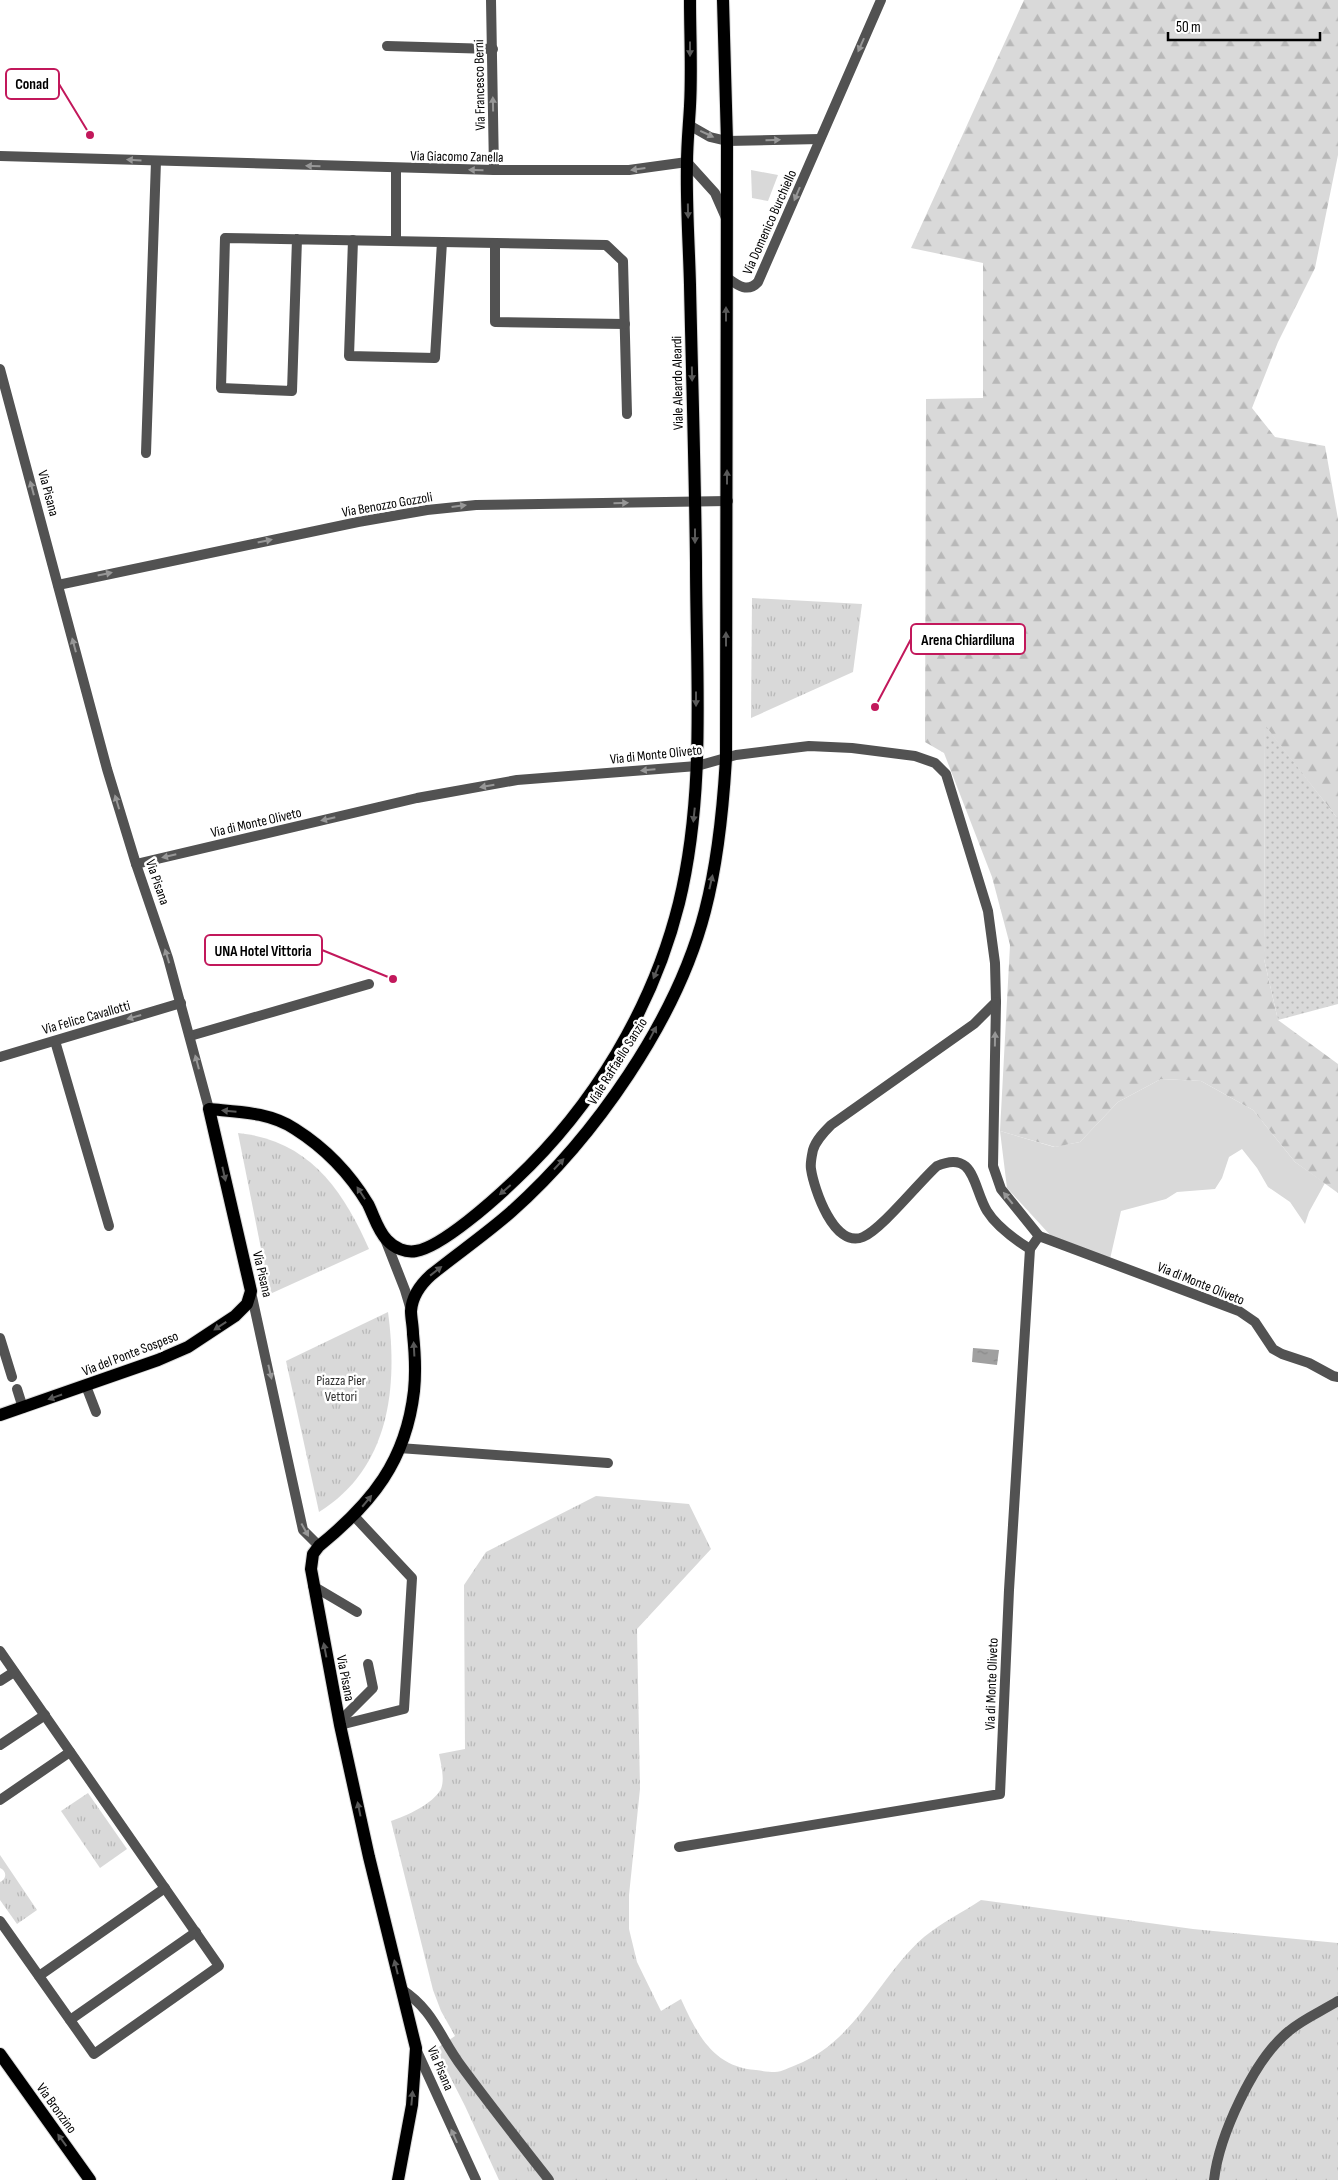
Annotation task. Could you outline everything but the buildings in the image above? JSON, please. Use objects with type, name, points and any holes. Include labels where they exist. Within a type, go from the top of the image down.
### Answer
[{"type":"main road","name":"Viale Aleardo Aleardi","points":[[690,0],[687,162],[695,502],[697,766]]},
{"type":"main road","points":[[723,0],[727,141],[728,501],[726,758]]},
{"type":"main road","name":"Viale Raffaello Sanzio","points":[[411,1311],[416,1294],[424,1282],[510,1212],[570,1151],[618,1092],[652,1035],[688,962],[704,913],[715,866],[726,758]]},
{"type":"main road","name":"Viale Raffaello Sanzio","points":[[384,1236],[396,1247],[411,1252],[426,1248],[453,1232],[535,1161],[570,1121],[595,1087],[630,1028],[652,984],[666,946],[679,904],[688,857],[697,766]]},
{"type":"main road","points":[[209,1109],[267,1115],[314,1142],[336,1160],[354,1184],[384,1236]]},
{"type":"main road","name":"Via Pisana","points":[[209,1109],[251,1291]]},
{"type":"main road","name":"Via del Ponte Sospeso","points":[[0,1415],[158,1360],[188,1347],[239,1312],[247,1304],[251,1291]]},
{"type":"main road","points":[[319,1546],[354,1516],[383,1479],[399,1448],[406,1429],[414,1391],[411,1311]]},
{"type":"main road","name":"Via Pisana","points":[[319,1546],[312,1558],[313,1586],[369,1857],[416,2048]]},
{"type":"main road","points":[[398,2180],[412,2105],[416,2048]]},
{"type":"main road","name":"Via Bronzino","points":[[0,2054],[90,2180]]},
{"type":"street","name":"Via Francesco Berni","points":[[492,0],[494,170]]},
{"type":"street","name":"Via Domenico Burchiello","points":[[726,277],[739,286],[747,288],[754,286],[758,282],[881,0]]},
{"type":"street","points":[[387,46],[492,50]]},
{"type":"street","points":[[689,125],[710,137],[727,141],[820,139]]},
{"type":"street","name":"Via Giacomo Zanella","points":[[0,156],[494,170],[629,170],[687,162]]},
{"type":"street","points":[[146,453],[156,161]]},
{"type":"street","points":[[687,162],[715,193],[726,219]]},
{"type":"street","points":[[396,168],[396,241]]},
{"type":"street","points":[[297,239],[292,391],[221,388],[225,238],[297,239],[353,240],[606,245],[623,261],[627,414]]},
{"type":"street","points":[[353,240],[349,356],[435,358],[442,242]]},
{"type":"street","points":[[495,243],[495,322],[625,324]]},
{"type":"street","name":"Via Pisana","points":[[0,369],[107,768],[136,864],[168,958],[209,1109]]},
{"type":"street","name":"Via Benozzo Gozzoli","points":[[58,585],[358,522],[427,510],[476,504],[728,501]]},
{"type":"street","name":"Via di Monte Oliveto","points":[[136,864],[416,798],[517,780],[697,766],[726,758],[809,746],[852,748],[915,756],[935,763],[946,774],[988,911],[996,963],[994,1166],[1000,1189],[1039,1236],[1239,1311],[1255,1322],[1274,1348],[1282,1354],[1309,1363],[1338,1377]]},
{"type":"street","points":[[190,1036],[369,984]]},
{"type":"street","points":[[996,1002],[974,1024],[831,1125],[819,1138],[814,1148],[811,1168],[817,1191],[832,1222],[843,1234],[856,1238],[871,1233],[937,1166],[951,1160],[960,1162],[966,1167],[975,1179],[987,1211],[1009,1235],[1030,1249],[1039,1236]]},
{"type":"street","name":"Via Felice Cavallotti","points":[[0,1056],[180,1003]]},
{"type":"street","points":[[55,1040],[109,1226]]},
{"type":"street","points":[[384,1236],[411,1311]]},
{"type":"street","name":"Via di Monte Oliveto","points":[[680,1848],[1000,1794],[1009,1590],[1030,1249]]},
{"type":"street","name":"Via Pisana","points":[[251,1291],[303,1530],[319,1546]]},
{"type":"street","points":[[0,1338],[12,1377]]},
{"type":"street","points":[[86,1386],[96,1412]]},
{"type":"street","points":[[17,1389],[22,1408]]},
{"type":"street","points":[[399,1448],[608,1463]]},
{"type":"street","points":[[340,1723],[404,1709],[412,1578],[354,1516]]},
{"type":"street","points":[[313,1586],[357,1612]]},
{"type":"street","points":[[0,1651],[219,1966],[94,2054],[0,1921]]},
{"type":"street","points":[[340,1723],[373,1688],[368,1664]]},
{"type":"street","points":[[0,1682],[14,1672]]},
{"type":"street","points":[[0,1746],[45,1715]]},
{"type":"street","points":[[0,1800],[70,1752]]},
{"type":"street","points":[[39,1976],[165,1888]]},
{"type":"street","points":[[70,2020],[196,1932]]},
{"type":"street","points":[[402,1989],[416,1998],[427,2010],[461,2066],[549,2180]]},
{"type":"street","points":[[1214,2180],[1221,2152],[1239,2103],[1251,2078],[1265,2057],[1289,2031],[1338,2002]]},
{"type":"street","name":"Via Pisana","points":[[416,2048],[476,2180]]},
{"type":"green space","points":[[1024,0],[1338,0],[1338,155],[1315,268],[1278,342],[1252,408],[1275,437],[1325,446],[1338,519],[1338,819],[1265,726],[1264,959],[1278,1020],[1338,1064],[1338,1193],[1295,1162],[1253,1110],[1201,1081],[1161,1079],[1118,1102],[1080,1142],[1055,1147],[1000,1131],[1010,945],[992,877],[944,753],[925,742],[926,399],[983,398],[983,263],[911,248]]},
{"type":"green space","points":[[751,170],[778,175],[768,201],[752,198]]},
{"type":"green space","points":[[752,598],[862,604],[853,672],[751,718]]},
{"type":"green space","points":[[1265,725],[1338,819],[1338,1004],[1278,1020],[1264,959]]},
{"type":"green space","points":[[1161,1079],[1201,1081],[1253,1110],[1295,1162],[1325,1183],[1309,1212],[1305,1224],[1290,1202],[1268,1187],[1257,1168],[1242,1149],[1229,1157],[1222,1178],[1215,1189],[1177,1192],[1166,1199],[1121,1211],[1110,1259],[1052,1237],[1007,1188],[1000,1131],[1054,1147],[1080,1142],[1118,1102]]},
{"type":"green space","points":[[238,1133],[263,1138],[285,1146],[304,1157],[335,1188],[348,1207],[369,1249],[270,1294]]},
{"type":"green space","name":"Piazza Pier Vettori","points":[[388,1312],[391,1340],[391,1369],[389,1397],[384,1424],[375,1449],[361,1473],[343,1494],[319,1512],[286,1361]]},
{"type":"green space","points":[[596,1496],[689,1504],[711,1549],[637,1629],[640,1789],[629,1895],[629,1929],[637,1962],[661,2011],[681,1999],[700,2036],[708,2046],[728,2063],[741,2068],[778,2072],[817,2054],[835,2040],[866,2007],[893,1970],[924,1937],[981,1900],[1193,1929],[1338,1943],[1338,2180],[499,2180],[436,2049],[455,2036],[441,2011],[433,1990],[391,1821],[419,1809],[432,1800],[441,1789],[443,1781],[439,1754],[465,1749],[464,1585],[486,1552]]},
{"type":"green space","points":[[88,1793],[127,1849],[100,1868],[61,1811]]},
{"type":"green space","points":[[0,1855],[37,1910],[17,1924],[0,1900],[0,1882],[4,1879],[5,1875],[4,1871],[0,1868]]},
{"type":"water","points":[[973,1348],[999,1350],[997,1365],[972,1362]]},
{"type":"place","name":"Conad","points":[[90,135]]},
{"type":"place","name":"Arena Chiardiluna","points":[[875,707]]},
{"type":"place","name":"UNA Hotel Vittoria","points":[[393,979]]}]
